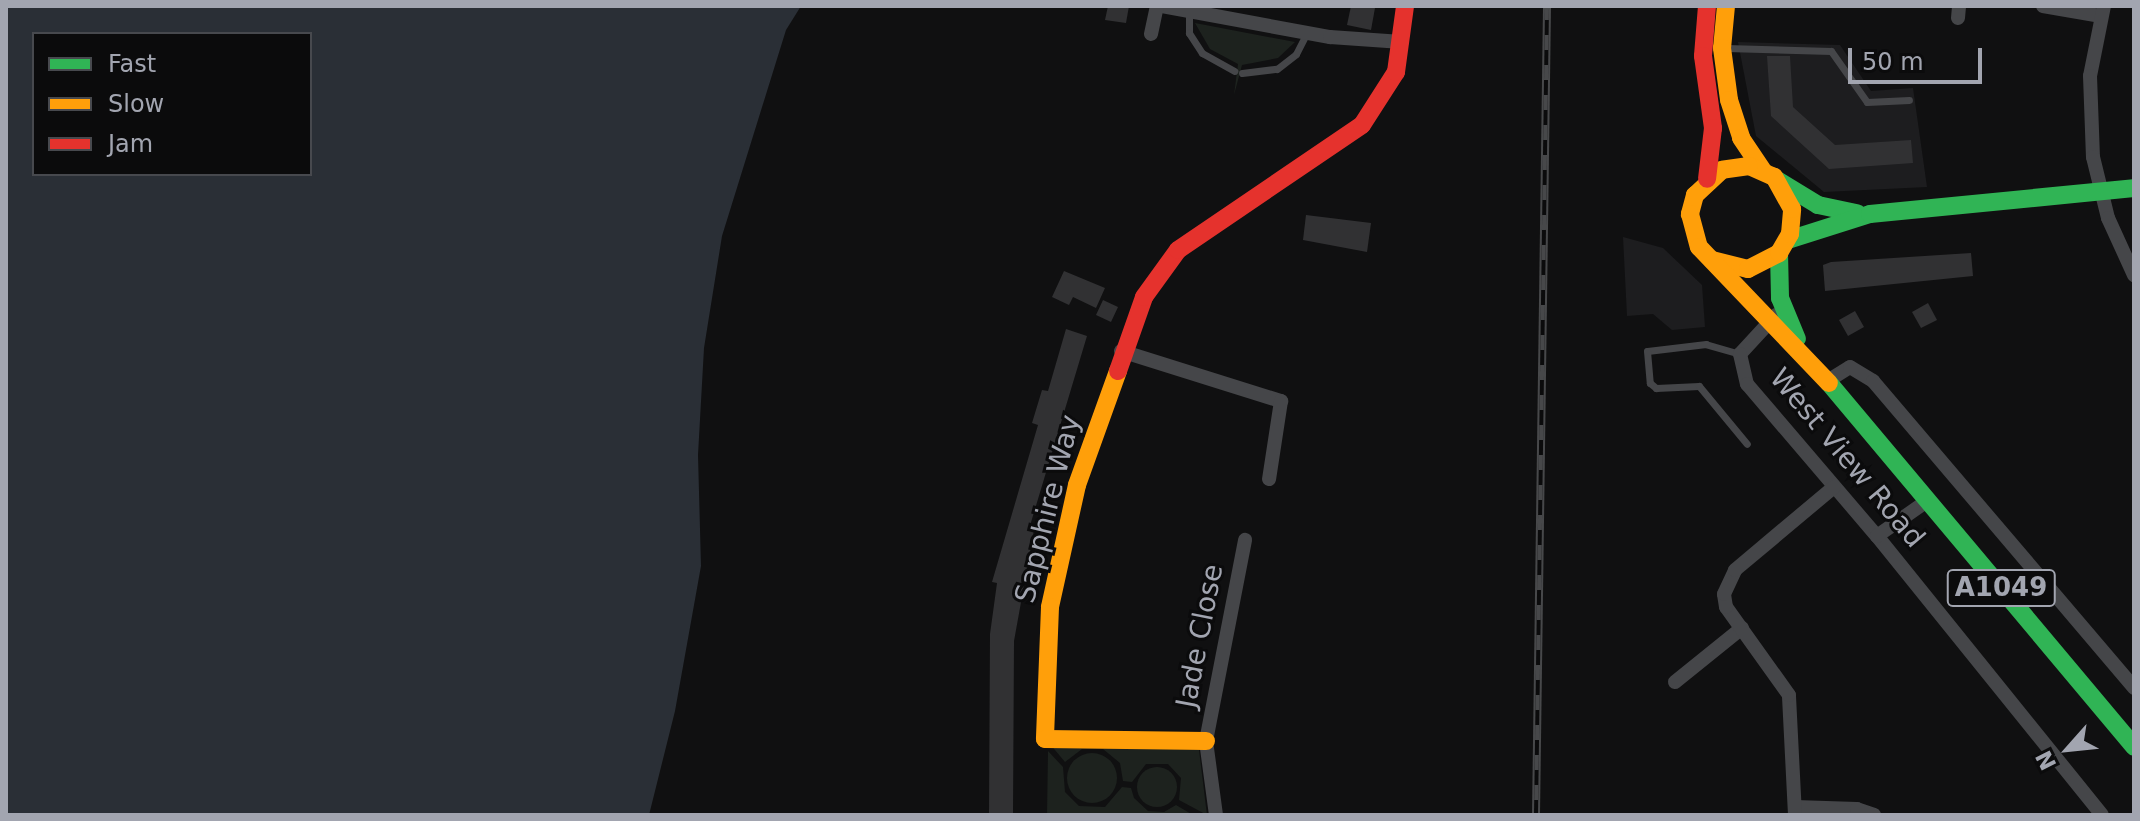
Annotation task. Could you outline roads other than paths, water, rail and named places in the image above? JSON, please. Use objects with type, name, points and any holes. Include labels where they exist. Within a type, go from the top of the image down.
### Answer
[{"type":"street","points":[[1151,34],[1159,6],[1307,32],[1402,42]]},
{"type":"street","name":"Sapphire Way","points":[[1206,741],[1045,739],[1045,657],[1062,546],[1121,351],[1144,297],[1178,250],[1211,223],[1262,194],[1362,125],[1383,99],[1402,42],[1405,6]]},
{"type":"street","name":"West View Road","points":[[1707,6],[1703,56],[1713,128],[1707,179],[1690,214],[1692,233],[1712,260],[1777,315],[1826,382],[2134,747]]},
{"type":"street","name":"West View Road","points":[[1726,6],[1722,48],[1734,123],[1792,209],[1784,247],[1777,315],[1740,354],[1747,384],[1877,536],[2102,815]]},
{"type":"street","points":[[2043,6],[2103,11],[2089,121],[2100,193],[2134,275]]},
{"type":"street","points":[[1707,179],[1731,167],[1768,174],[1818,205],[1870,214],[2134,188]]},
{"type":"street","points":[[1712,260],[1748,269],[1784,247],[1870,214]]},
{"type":"street","points":[[1121,351],[1281,401],[1269,479]]},
{"type":"street","name":"West View Road","points":[[1826,382],[1850,367],[1873,381],[2134,688]]},
{"type":"street","points":[[1834,487],[1726,580],[1726,607],[1789,695],[1795,811],[1857,809],[1874,815]]},
{"type":"street","points":[[1877,536],[1927,501]]},
{"type":"street","name":"Jade Close","points":[[1216,815],[1206,741],[1245,540]]},
{"type":"street","points":[[1675,682],[1742,628]]},
{"type":"lane","points":[[1189,10],[1189,33],[1202,53],[1238,72],[1277,69],[1296,54],[1307,32]]},
{"type":"lane","points":[[1722,48],[1831,51],[1862,98],[1909,100]]},
{"type":"lane","points":[[1740,354],[1706,344],[1647,351],[1650,383],[1656,388],[1699,386],[1747,444]]},
{"type":"railway","points":[[1536,815],[1547,6]]}]
